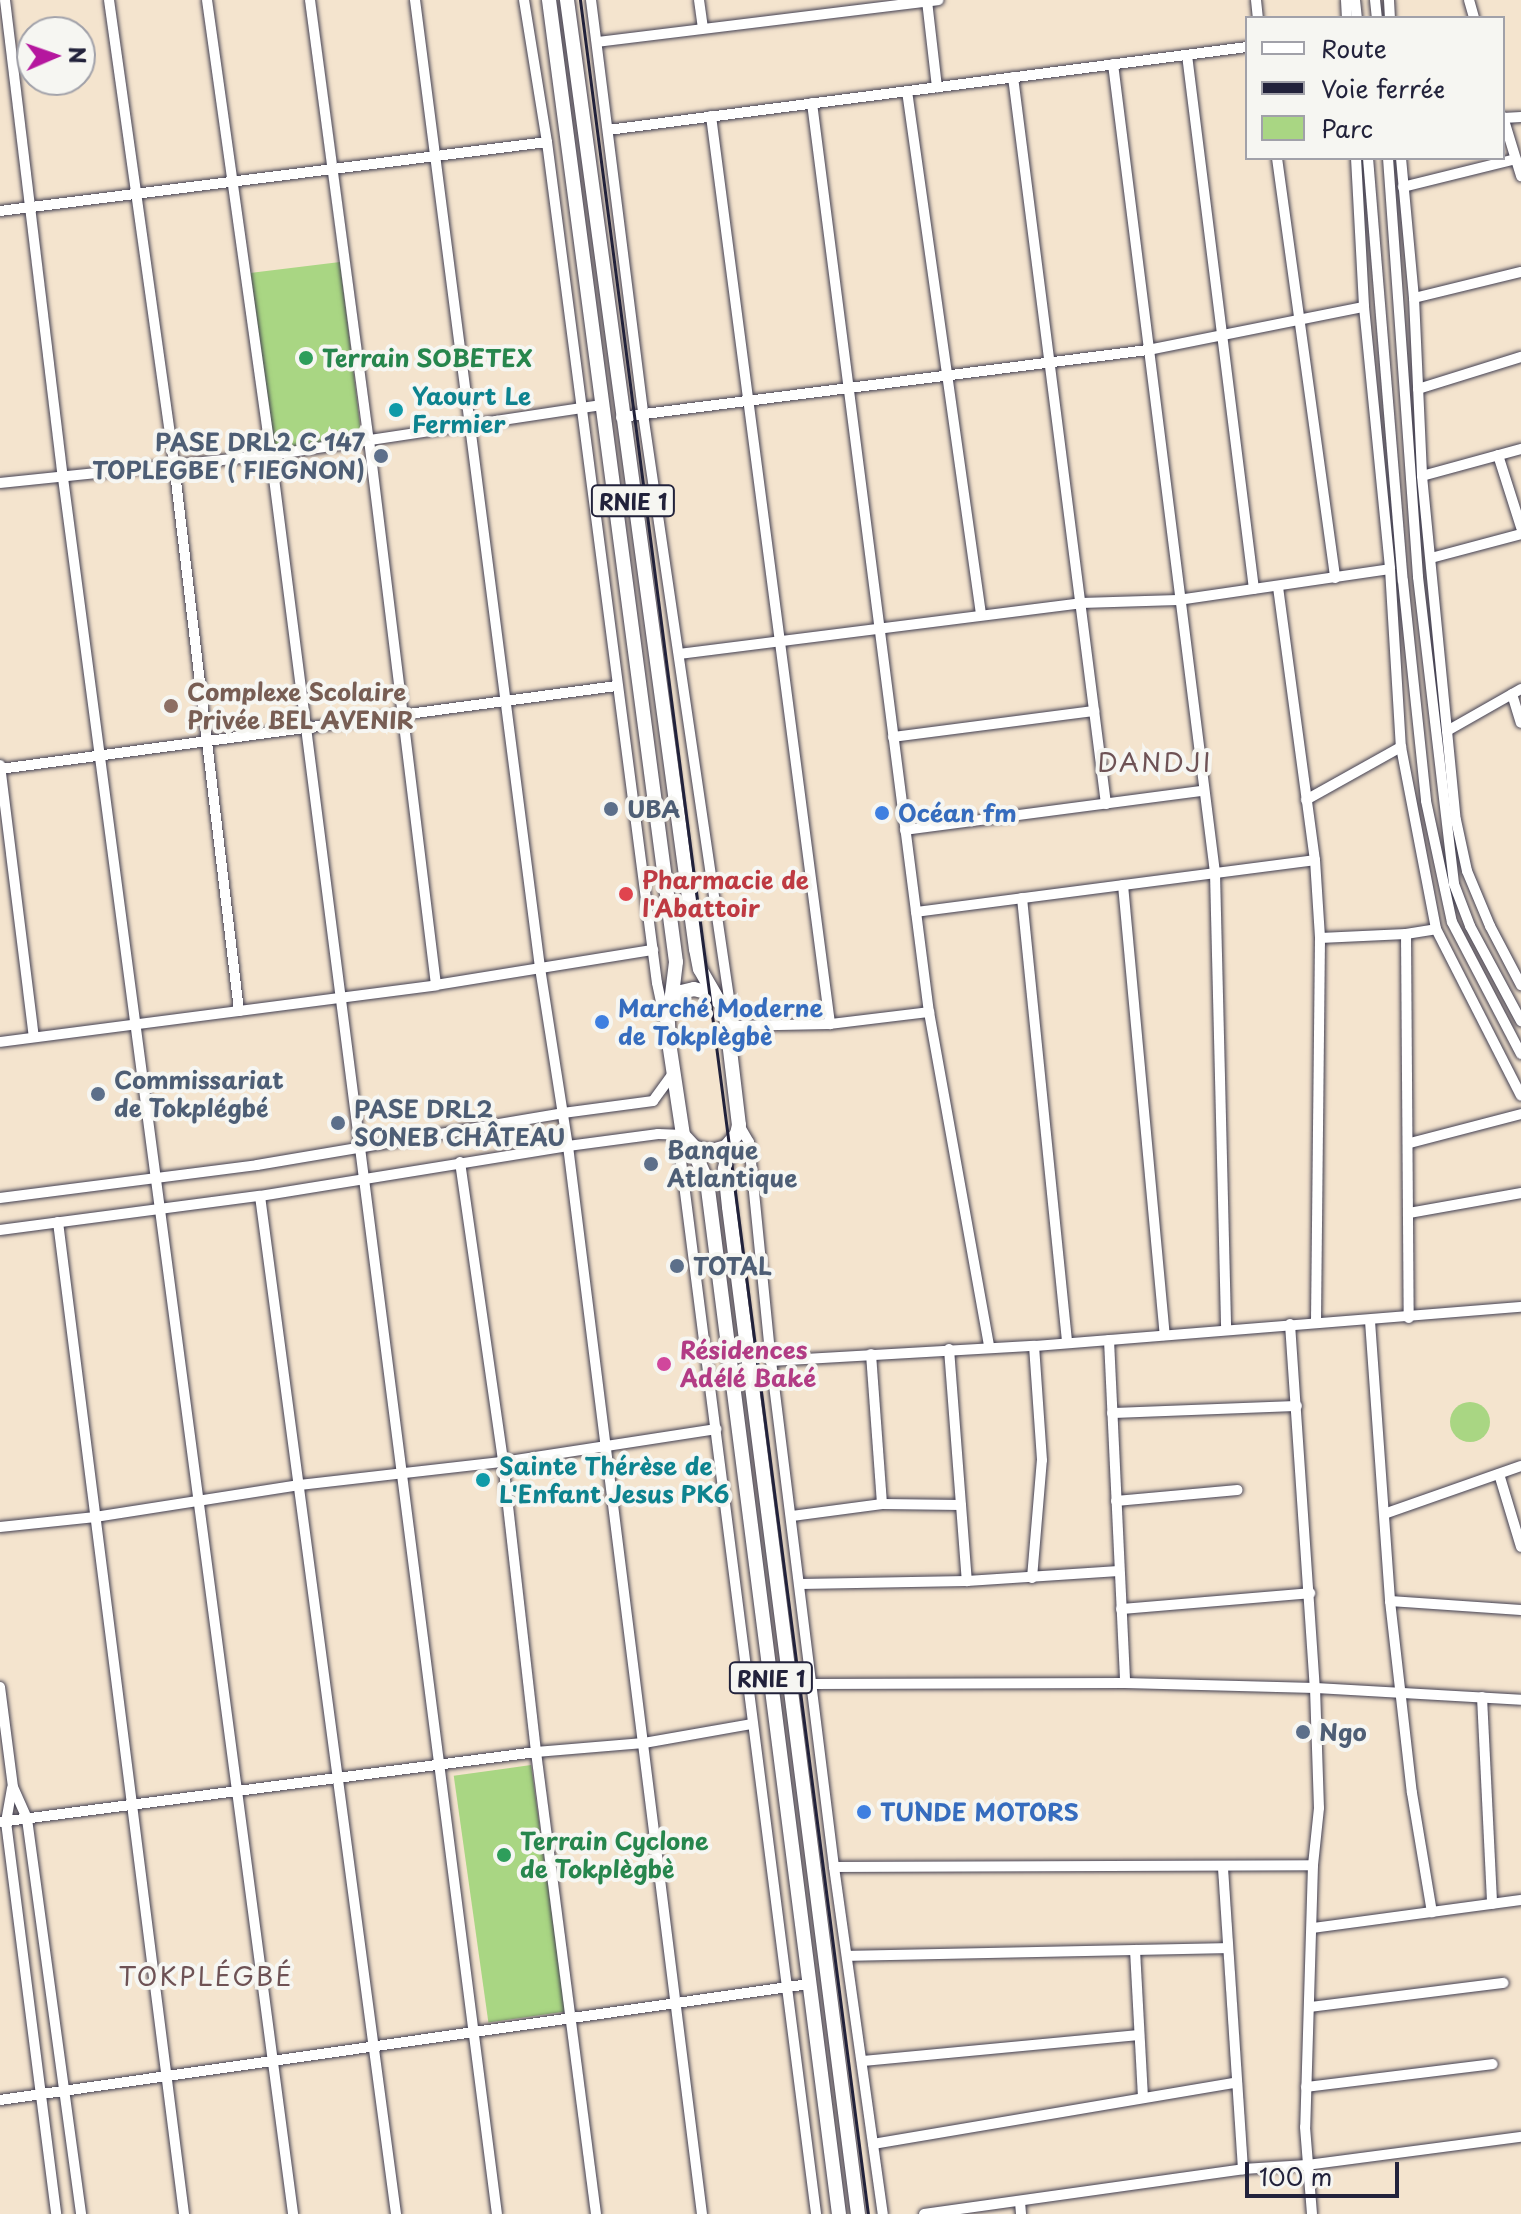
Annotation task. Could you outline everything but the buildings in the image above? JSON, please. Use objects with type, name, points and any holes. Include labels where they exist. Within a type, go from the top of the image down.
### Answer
[{"type":"highway","name":"RNIE 1","points":[[549,0],[676,962],[667,1025],[673,1073],[687,1140],[707,1181],[839,2214]]},
{"type":"highway","name":"RNIE 1","points":[[567,0],[621,417],[696,949],[700,969],[720,1003],[727,1026],[739,1125],[731,1142],[725,1180],[858,2214]]},
{"type":"highway","points":[[671,1001],[681,992],[694,989],[720,1003]]},
{"type":"highway","points":[[687,1140],[711,1151],[731,1142]]},
{"type":"street","points":[[5,0],[63,478],[138,1024],[293,2214]]},
{"type":"street","points":[[109,0],[174,464],[239,1011]]},
{"type":"street","points":[[207,0],[271,455],[357,1147],[497,2214]]},
{"type":"street","points":[[310,0],[369,440],[436,985]]},
{"type":"street","points":[[415,0],[540,968],[568,1146],[702,2214]]},
{"type":"street","points":[[524,0],[547,142],[658,994],[667,1025]]},
{"type":"street","points":[[591,0],[643,414],[729,998],[720,1003]]},
{"type":"street","points":[[699,0],[703,27]]},
{"type":"street","points":[[597,42],[933,1],[937,87]]},
{"type":"street","points":[[608,130],[1245,47]]},
{"type":"street","points":[[1187,55],[1254,589]]},
{"type":"street","points":[[1113,64],[1178,600],[1215,873],[1226,1330]]},
{"type":"street","points":[[1013,77],[1106,804]]},
{"type":"street","points":[[907,91],[981,614]]},
{"type":"street","points":[[812,103],[882,627],[893,737],[929,1012],[989,1347]]},
{"type":"street","points":[[711,116],[782,638],[830,1024]]},
{"type":"street","points":[[1505,124],[1521,176]]},
{"type":"street","points":[[0,211],[547,142]]},
{"type":"street","points":[[1403,187],[1516,159]]},
{"type":"street","points":[[1277,160],[1335,578]]},
{"type":"street","points":[[1356,160],[1364,307],[1390,569],[1401,747],[1436,929],[1521,1096]]},
{"type":"street","points":[[1368,160],[1402,565],[1426,801],[1452,922],[1521,1054]]},
{"type":"street","points":[[1388,160],[1420,592],[1454,884],[1470,926],[1521,1021]]},
{"type":"street","points":[[1401,160],[1414,298],[1422,476],[1456,820],[1467,871],[1490,926],[1516,966],[1521,985]]},
{"type":"street","points":[[1414,298],[1521,272]]},
{"type":"street","points":[[621,417],[1148,350],[1364,307]]},
{"type":"street","points":[[1418,389],[1521,357]]},
{"type":"street","points":[[0,483],[271,455],[472,423],[580,411],[603,405]]},
{"type":"street","points":[[1422,476],[1521,449]]},
{"type":"street","points":[[1498,455],[1521,527]]},
{"type":"street","points":[[1431,558],[1521,534]]},
{"type":"street","points":[[679,654],[782,638],[1081,603],[1178,600],[1390,569]]},
{"type":"street","points":[[1278,587],[1315,860],[1320,938],[1316,1322]]},
{"type":"street","points":[[34,1037],[0,767],[616,686]]},
{"type":"street","points":[[1447,731],[1517,691],[1521,723]]},
{"type":"street","points":[[893,737],[1094,711]]},
{"type":"street","points":[[1306,800],[1401,747]]},
{"type":"street","points":[[905,830],[1203,791]]},
{"type":"street","points":[[916,912],[1315,860]]},
{"type":"street","points":[[1123,885],[1165,1335]]},
{"type":"street","points":[[1022,898],[1067,1343]]},
{"type":"street","points":[[1320,938],[1406,934],[1436,929]]},
{"type":"street","points":[[1406,934],[1409,1318]]},
{"type":"street","points":[[0,1042],[436,985],[653,950]]},
{"type":"street","points":[[727,1026],[830,1024],[929,1012]]},
{"type":"street","points":[[0,1198],[158,1178],[653,1101],[673,1073]]},
{"type":"street","points":[[1410,1143],[1521,1114]]},
{"type":"street","points":[[739,1125],[749,1142],[771,1361],[834,1867],[883,2214]]},
{"type":"street","points":[[0,1230],[260,1196],[460,1162],[658,1134],[687,1140],[681,1161],[816,2214]]},
{"type":"street","points":[[460,1162],[503,1462],[536,1752],[596,2214]]},
{"type":"street","points":[[1409,1213],[1521,1193]]},
{"type":"street","points":[[260,1196],[396,2214]]},
{"type":"street","points":[[58,1222],[184,2214]]},
{"type":"street","points":[[771,1361],[1034,1346],[1521,1307]]},
{"type":"street","points":[[1370,1321],[1390,1601],[1400,1693],[1432,1912]]},
{"type":"street","points":[[1290,1324],[1310,1593],[1319,1808],[1313,1865],[1306,2087],[1307,2165],[1312,2214]]},
{"type":"street","points":[[1109,1340],[1125,1683]]},
{"type":"street","points":[[1032,1578],[1042,1460],[1034,1346]]},
{"type":"street","points":[[949,1349],[967,1581]]},
{"type":"street","points":[[871,1354],[882,1504]]},
{"type":"street","points":[[1112,1413],[1297,1406]]},
{"type":"street","points":[[0,1527],[95,1517],[400,1472],[503,1462],[716,1429]]},
{"type":"street","points":[[1384,1514],[1521,1466]]},
{"type":"street","points":[[1499,1474],[1521,1547]]},
{"type":"street","points":[[1116,1501],[1238,1490]]},
{"type":"street","points":[[792,1516],[882,1504],[961,1505]]},
{"type":"street","points":[[801,1584],[967,1581],[1119,1571]]},
{"type":"street","points":[[1121,1609],[1310,1593]]},
{"type":"street","points":[[1390,1601],[1521,1610]]},
{"type":"street","points":[[812,1684],[1125,1683],[1315,1688],[1521,1700]]},
{"type":"street","points":[[0,1687],[13,1787],[27,1819],[81,2214]]},
{"type":"street","points":[[1482,1697],[1492,1904]]},
{"type":"street","points":[[3,1822],[536,1752],[644,1743],[752,1724]]},
{"type":"street","points":[[13,1787],[3,1822],[56,2214]]},
{"type":"street","points":[[834,1867],[1223,1868],[1313,1865]]},
{"type":"street","points":[[1223,1868],[1243,2169]]},
{"type":"street","points":[[1313,1928],[1521,1900]]},
{"type":"street","points":[[847,1956],[1227,1948]]},
{"type":"street","points":[[1135,1950],[1143,2096]]},
{"type":"street","points":[[828,1983],[850,1979]]},
{"type":"street","points":[[1310,2007],[1504,1983]]},
{"type":"street","points":[[0,2100],[809,1984]]},
{"type":"street","points":[[863,2061],[1139,2035]]},
{"type":"street","points":[[1306,2087],[1493,2064]]},
{"type":"street","points":[[873,2144],[1143,2096],[1235,2083]]},
{"type":"street","points":[[924,2214],[1243,2169],[1307,2165],[1521,2137]]},
{"type":"street","points":[[1020,2202],[1021,2214]]},
{"type":"green space","name":"Terrain SOBETEX","points":[[340,262],[362,441],[273,452],[251,273]]},
{"type":"green space","points":[[1470,1402],[1484,1408],[1490,1422],[1484,1436],[1470,1442],[1456,1436],[1450,1422],[1456,1408]]},
{"type":"green space","name":"Terrain Cyclone de Tokplègbè","points":[[531,1765],[566,2012],[488,2022],[454,1776]]},
{"type":"railway","points":[[580,0],[868,2214]]},
{"type":"place","name":"Terrain SOBETEX","points":[[306,358]]},
{"type":"place","name":"Yaourt Le Fermier","points":[[396,410]]},
{"type":"place","name":"PASE DRL2 C 147 TOPLEGBE ( FIEGNON)","points":[[381,456]]},
{"type":"place","name":"Complexe Scolaire Privée BEL AVENIR","points":[[171,706]]},
{"type":"place","name":"UBA","points":[[611,809]]},
{"type":"place","name":"Océan fm","points":[[882,813]]},
{"type":"place","name":"Pharmacie de l'Abattoir","points":[[626,894]]},
{"type":"place","name":"Marché Moderne de Tokplègbè","points":[[602,1022]]},
{"type":"place","name":"Commissariat de Tokplégbé","points":[[98,1094]]},
{"type":"place","name":"PASE DRL2 SONEB CHÂTEAU","points":[[338,1123]]},
{"type":"place","name":"Banque Atlantique","points":[[651,1164]]},
{"type":"place","name":"TOTAL","points":[[677,1266]]},
{"type":"place","name":"Résidences Adélé Baké","points":[[664,1364]]},
{"type":"place","name":"Sainte Thérèse de L'Enfant Jesus PK6","points":[[483,1480]]},
{"type":"place","name":"Ngo","points":[[1303,1732]]},
{"type":"place","name":"TUNDE MOTORS","points":[[864,1812]]},
{"type":"place","name":"Terrain Cyclone de Tokplègbè","points":[[504,1855]]},
{"type":"district","name":"DANDJI","points":[[1155,762]]},
{"type":"district","name":"TOKPLÉGBÉ","points":[[206,1976]]}]
